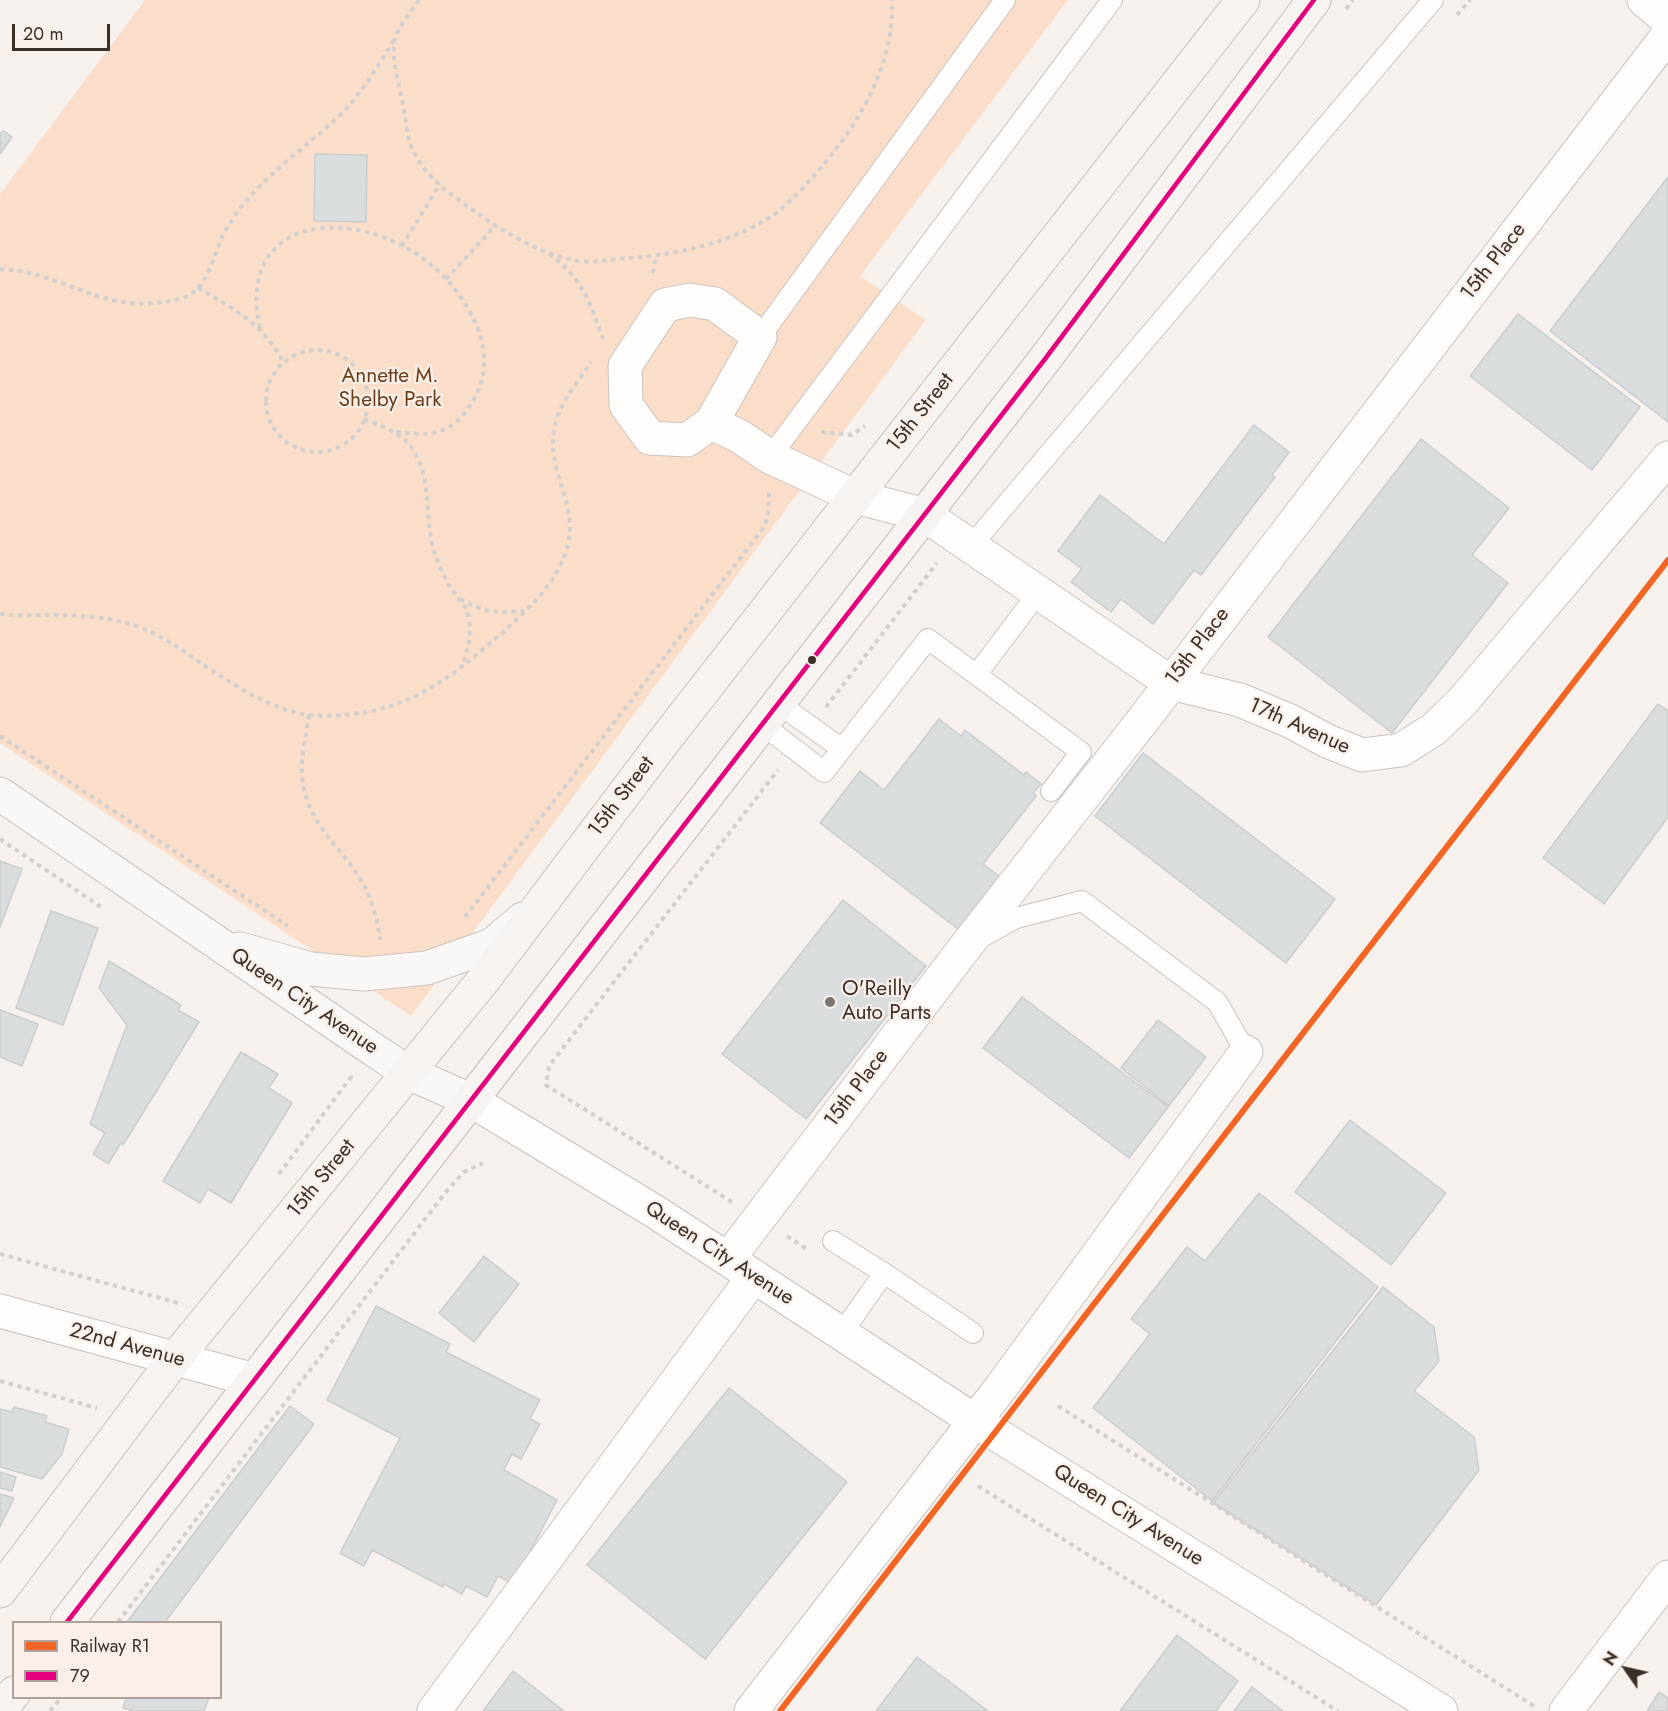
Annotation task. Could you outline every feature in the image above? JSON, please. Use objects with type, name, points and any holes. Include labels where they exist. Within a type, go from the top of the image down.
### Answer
[{"type":"main road","name":"15th Street","points":[[0,1591],[174,1360],[409,1073],[543,903],[664,741],[1243,0]]},
{"type":"main road","points":[[69,1621],[1045,359],[1314,0]]},
{"type":"main road","name":"Queen City Avenue","points":[[0,794],[317,1013],[409,1073],[472,1101]]},
{"type":"main road","points":[[217,942],[311,969],[363,974],[427,968],[492,945],[543,903]]},
{"type":"main road","points":[[0,1710],[12,1695]]},
{"type":"street","points":[[1644,0],[1668,20]]},
{"type":"street","name":"15th Place","points":[[434,1711],[741,1268],[759,1219],[966,946],[1668,35]]},
{"type":"street","points":[[690,300],[715,304],[760,337],[711,423],[687,440],[650,438],[626,405],[625,366],[665,304],[690,300]]},
{"type":"street","name":"17th Avenue","points":[[711,423],[739,436],[778,461],[856,497],[925,515],[1170,684],[1240,700],[1362,755],[1401,750],[1434,729],[1462,702],[1668,458]]},
{"type":"street","points":[[751,1711],[975,1421],[1246,1052]]},
{"type":"street","name":"Queen City Avenue","points":[[472,1101],[654,1211],[975,1421],[1441,1711]]},
{"type":"street","name":"22nd Avenue","points":[[0,1311],[254,1380]]},
{"type":"street","points":[[1566,1711],[1668,1577]]},
{"type":"lane","points":[[760,337],[1005,0]]},
{"type":"lane","points":[[778,461],[1112,0]]},
{"type":"lane","points":[[964,541],[1433,0]]},
{"type":"lane","points":[[977,674],[1038,593]]},
{"type":"lane","points":[[771,714],[794,749],[824,772],[928,639],[1081,752],[1051,791]]},
{"type":"lane","points":[[771,714],[811,727],[842,749]]},
{"type":"lane","points":[[966,946],[1017,918],[1082,901],[1216,1002],[1246,1052]]},
{"type":"lane","points":[[833,1241],[973,1333]]},
{"type":"lane","points":[[842,1333],[884,1273]]},
{"type":"path","points":[[0,269],[25,270],[116,302],[150,304],[185,297],[198,288],[204,280],[224,234],[240,208],[262,183],[338,117],[360,92],[418,0]]},
{"type":"path","points":[[395,38],[394,56],[411,145],[419,162],[456,198],[496,225],[544,250],[575,261],[656,256],[702,246],[738,233],[767,219],[797,195],[835,152],[865,105],[888,49],[893,22],[892,0]]},
{"type":"path","points":[[1346,10],[1353,0]]},
{"type":"path","points":[[402,246],[440,184]]},
{"type":"path","points":[[446,279],[496,225]]},
{"type":"path","points":[[260,328],[256,288],[263,266],[272,251],[285,239],[310,230],[334,227],[363,230],[402,246],[428,263],[452,284],[468,308],[479,331],[484,351],[485,370],[478,393],[466,414],[450,428],[433,434],[416,435],[392,431]]},
{"type":"path","points":[[544,250],[573,274],[596,317],[604,343],[610,336]]},
{"type":"path","points":[[652,277],[656,267],[656,256]]},
{"type":"path","points":[[198,288],[245,316],[260,328],[284,363]]},
{"type":"path","points":[[313,350],[330,351],[344,357],[357,368],[365,382],[369,398],[367,414],[360,429],[348,441],[333,449],[315,452],[298,448],[284,439],[273,426],[267,409],[267,393],[272,376],[284,363],[297,354],[313,350]]},
{"type":"path","points":[[0,614],[88,616],[139,627],[159,635],[245,692],[299,714],[328,716],[374,711],[403,702],[429,690],[462,668],[525,610],[549,584],[560,567],[571,533],[570,515],[555,459],[554,429],[568,395],[593,359]]},
{"type":"path","points":[[364,419],[392,431],[403,439],[418,459],[426,488],[430,538],[435,554],[444,577],[465,606],[470,625],[470,641],[462,668]]},
{"type":"path","points":[[459,922],[480,901],[761,531],[768,518],[770,506],[767,485],[778,461],[818,432],[852,435],[863,429],[870,419]]},
{"type":"path","points":[[811,727],[964,541]]},
{"type":"path","points":[[458,597],[476,608],[490,612],[525,610]]},
{"type":"path","points":[[309,715],[302,758],[303,784],[317,822],[364,886],[372,906],[381,946]]},
{"type":"path","points":[[0,736],[294,930]]},
{"type":"path","points":[[794,749],[549,1066],[546,1085],[815,1254]]},
{"type":"path","points":[[0,839],[107,911]]},
{"type":"path","points":[[273,1181],[351,1077],[345,1073]]},
{"type":"path","points":[[120,1621],[446,1193],[464,1172],[483,1163]]},
{"type":"path","points":[[0,1254],[182,1304]]},
{"type":"path","points":[[0,1381],[101,1409],[94,1418]]},
{"type":"path","points":[[1058,1406],[1542,1711]]},
{"type":"path","points":[[978,1486],[1338,1711]]},
{"type":"path","points":[[50,1711],[60,1699]]},
{"type":"green space","name":"Annette M. Shelby Park","points":[[145,0],[1068,0],[860,276],[926,320],[411,1016],[0,743],[0,194]]},
{"type":"building","points":[[4,131],[12,137],[0,154],[0,133]]},
{"type":"building","points":[[315,154],[367,155],[366,222],[314,221]]},
{"type":"building","points":[[1668,177],[1668,422],[1550,331]]},
{"type":"building","points":[[1518,314],[1640,407],[1592,470],[1470,376]]},
{"type":"building","points":[[1254,425],[1289,452],[1272,475],[1275,477],[1201,575],[1194,570],[1153,624],[1121,599],[1111,612],[1071,582],[1082,569],[1058,551],[1100,495],[1164,544]]},
{"type":"building","points":[[1421,439],[1509,508],[1472,555],[1508,583],[1392,733],[1268,637]]},
{"type":"building","points":[[1658,704],[1668,711],[1668,817],[1604,904],[1543,858]]},
{"type":"building","points":[[939,719],[961,736],[965,730],[1024,775],[1026,772],[1041,784],[1033,793],[1036,796],[983,864],[1008,883],[967,936],[820,823],[860,771],[884,790]]},
{"type":"building","points":[[1143,753],[1335,899],[1286,963],[1095,816]]},
{"type":"building","points":[[0,861],[22,869],[0,927]]},
{"type":"building","points":[[843,900],[926,966],[806,1119],[722,1054]]},
{"type":"building","points":[[51,911],[98,928],[63,1025],[16,1008]]},
{"type":"building","points":[[109,961],[181,1005],[178,1010],[199,1022],[123,1145],[121,1143],[108,1164],[93,1154],[105,1133],[90,1124],[127,1025],[99,988]]},
{"type":"building","points":[[1022,997],[1168,1107],[1129,1158],[983,1048]]},
{"type":"building","points":[[0,1010],[38,1024],[22,1066],[0,1057]]},
{"type":"building","points":[[1158,1020],[1206,1057],[1169,1106],[1121,1068]]},
{"type":"building","points":[[241,1052],[278,1074],[269,1088],[292,1103],[231,1203],[208,1189],[200,1203],[163,1181]]},
{"type":"building","points":[[1350,1120],[1446,1193],[1391,1265],[1295,1192]]},
{"type":"building","points":[[1259,1193],[1378,1287],[1212,1501],[1093,1408],[1150,1334],[1131,1319],[1187,1247],[1205,1261]]},
{"type":"building","points":[[484,1256],[519,1284],[474,1342],[439,1313]]},
{"type":"building","points":[[1383,1287],[1434,1327],[1439,1361],[1414,1391],[1474,1437],[1479,1470],[1376,1605],[1213,1503]]},
{"type":"building","points":[[376,1306],[450,1344],[446,1352],[540,1400],[530,1419],[540,1424],[521,1459],[512,1454],[504,1470],[557,1500],[513,1584],[498,1576],[487,1597],[466,1586],[462,1594],[444,1584],[443,1587],[372,1550],[364,1566],[340,1553],[400,1438],[327,1400]]},
{"type":"building","points":[[729,1388],[847,1482],[705,1659],[587,1565]]},
{"type":"building","points":[[290,1406],[314,1424],[166,1621],[128,1621]]},
{"type":"building","points":[[14,1407],[47,1416],[45,1422],[69,1429],[62,1454],[42,1479],[0,1467],[0,1409],[12,1412]]},
{"type":"building","points":[[0,1472],[16,1477],[12,1491],[0,1488]]},
{"type":"building","points":[[0,1494],[14,1498],[0,1527]]},
{"type":"building","points":[[1177,1635],[1238,1681],[1216,1711],[1120,1711]]},
{"type":"building","points":[[917,1657],[988,1711],[876,1711]]},
{"type":"building","points":[[513,1671],[564,1711],[483,1711]]},
{"type":"building","points":[[1252,1687],[1283,1711],[1234,1711]]},
{"type":"building","points":[[1659,1692],[1668,1698],[1668,1711],[1647,1711]]},
{"type":"building","points":[[126,1699],[209,1699],[204,1711],[134,1711],[123,1708]]},
{"type":"rail line","name":"R1","points":[[780,1711],[1668,560]]},
{"type":"transit line","name":"79","points":[[68,1621],[1045,359],[1314,0]]},
{"type":"place","name":"O'Reilly Auto Parts","points":[[830,1002]]}]
